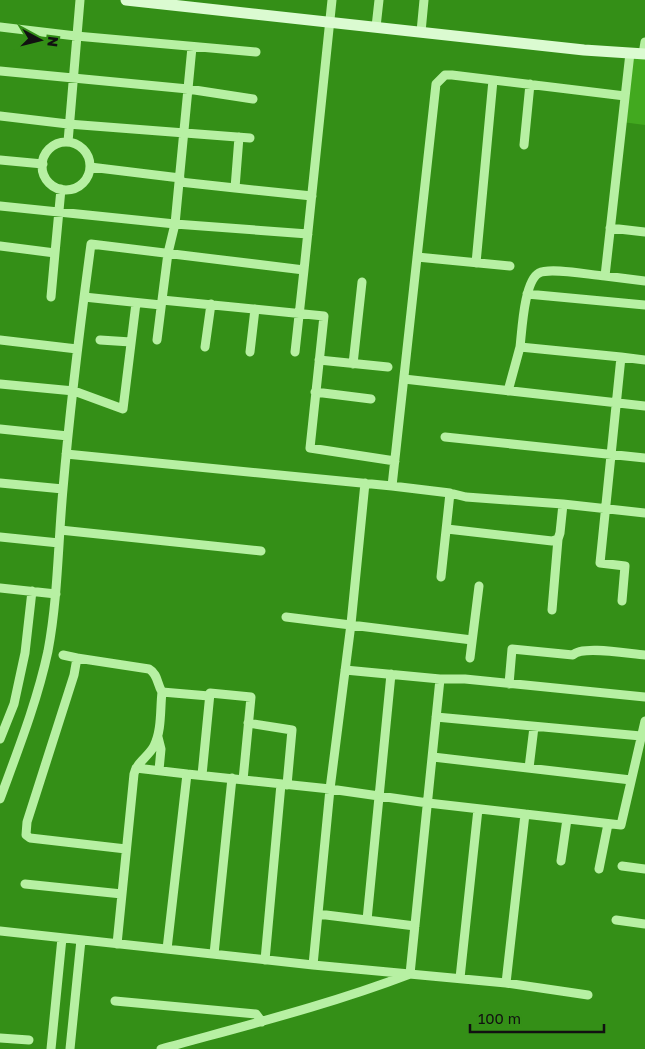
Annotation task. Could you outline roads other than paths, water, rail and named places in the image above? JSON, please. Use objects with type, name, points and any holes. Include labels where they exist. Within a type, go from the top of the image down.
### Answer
[{"type":"street","points":[[68,142],[68,124],[80,0]]},
{"type":"street","points":[[126,0],[630,53],[644,54],[645,42]]},
{"type":"street","points":[[294,352],[300,313],[332,0]]},
{"type":"street","points":[[376,27],[379,0]]},
{"type":"street","points":[[420,32],[424,0]]},
{"type":"street","points":[[0,27],[76,36],[256,52]]},
{"type":"street","points":[[157,340],[168,253],[175,224],[192,47]]},
{"type":"street","points":[[605,276],[630,53]]},
{"type":"street","points":[[0,71],[188,89],[253,99]]},
{"type":"street","points":[[392,486],[436,84],[445,75],[625,96]]},
{"type":"street","points":[[476,263],[493,80]]},
{"type":"street","points":[[524,145],[530,84]]},
{"type":"street","points":[[0,116],[68,124],[250,138]]},
{"type":"street","points":[[235,188],[239,138]]},
{"type":"street","points":[[68,142],[75,143],[86,152],[90,167],[84,182],[77,187],[61,189],[50,182],[43,171],[42,164],[44,157],[53,145],[68,142]]},
{"type":"street","points":[[0,160],[42,164]]},
{"type":"street","points":[[90,167],[235,188],[312,196]]},
{"type":"street","points":[[51,297],[61,189]]},
{"type":"street","points":[[0,206],[175,224],[308,234]]},
{"type":"street","points":[[610,228],[645,232]]},
{"type":"street","points":[[0,799],[38,695],[48,650],[56,594],[66,454],[77,349],[91,244],[304,270]]},
{"type":"street","points":[[0,246],[55,253]]},
{"type":"street","points":[[417,257],[510,266]]},
{"type":"street","points":[[508,391],[520,347],[527,294],[533,279],[538,273],[548,271],[645,281]]},
{"type":"street","points":[[353,364],[362,282]]},
{"type":"street","points":[[527,294],[645,305]]},
{"type":"street","points":[[84,298],[136,303],[211,304],[324,316],[310,448],[395,461]]},
{"type":"street","points":[[0,384],[74,391],[123,409],[136,303]]},
{"type":"street","points":[[206,348],[211,304]]},
{"type":"street","points":[[250,352],[255,309]]},
{"type":"street","points":[[0,340],[77,349]]},
{"type":"street","points":[[100,340],[131,342]]},
{"type":"street","points":[[520,347],[645,360]]},
{"type":"street","points":[[621,357],[600,563],[625,566],[622,601]]},
{"type":"street","points":[[319,360],[388,367]]},
{"type":"street","points":[[404,378],[645,406]]},
{"type":"street","points":[[315,392],[371,399]]},
{"type":"street","points":[[0,429],[68,436]]},
{"type":"street","points":[[445,437],[645,458]]},
{"type":"street","points":[[66,454],[365,483],[450,493],[466,497],[563,504],[645,513]]},
{"type":"street","points":[[0,483],[63,489]]},
{"type":"street","points":[[313,965],[330,789],[351,624],[365,483]]},
{"type":"street","points":[[441,577],[450,493]]},
{"type":"street","points":[[552,610],[563,504]]},
{"type":"street","points":[[447,529],[552,541],[558,539]]},
{"type":"street","points":[[60,530],[262,550]]},
{"type":"street","points":[[0,537],[59,543]]},
{"type":"street","points":[[470,658],[479,586]]},
{"type":"street","points":[[0,588],[56,594]]},
{"type":"street","points":[[0,739],[14,704],[25,653],[32,591]]},
{"type":"street","points":[[286,616],[472,640]]},
{"type":"street","points":[[509,684],[512,649],[573,655],[575,652],[587,650],[645,655]]},
{"type":"street","points":[[64,655],[150,669],[156,676],[162,692],[158,738],[161,749],[158,770]]},
{"type":"street","points":[[77,658],[67,701],[26,822],[26,835],[30,838],[126,849]]},
{"type":"street","points":[[345,670],[440,679],[465,679],[645,697]]},
{"type":"street","points":[[367,920],[391,674]]},
{"type":"street","points":[[410,974],[440,679]]},
{"type":"street","points":[[162,692],[209,696],[210,693],[250,697],[243,780]]},
{"type":"street","points":[[202,775],[209,696]]},
{"type":"street","points":[[436,717],[641,736]]},
{"type":"street","points":[[136,768],[330,789],[478,809],[621,824],[645,721]]},
{"type":"street","points":[[248,723],[292,730],[284,784],[265,960]]},
{"type":"street","points":[[529,768],[534,727]]},
{"type":"street","points":[[117,944],[134,774],[136,768],[151,752],[158,738]]},
{"type":"street","points":[[433,757],[631,780]]},
{"type":"street","points":[[166,949],[187,774]]},
{"type":"street","points":[[214,954],[232,778]]},
{"type":"street","points":[[460,978],[478,809]]},
{"type":"street","points":[[506,983],[525,814]]},
{"type":"street","points":[[561,861],[567,819]]},
{"type":"street","points":[[599,869],[608,824]]},
{"type":"street","points":[[622,866],[645,869]]},
{"type":"street","points":[[25,884],[122,894]]},
{"type":"street","points":[[318,914],[415,926]]},
{"type":"street","points":[[616,920],[645,924]]},
{"type":"street","points":[[0,931],[313,965],[506,983],[588,995]]},
{"type":"street","points":[[51,1049],[62,938]]},
{"type":"street","points":[[70,1049],[82,940]]},
{"type":"street","points":[[161,1049],[262,1022],[379,986],[410,974]]},
{"type":"street","points":[[115,1001],[256,1014],[262,1022]]},
{"type":"street","points":[[0,1038],[29,1040]]}]
